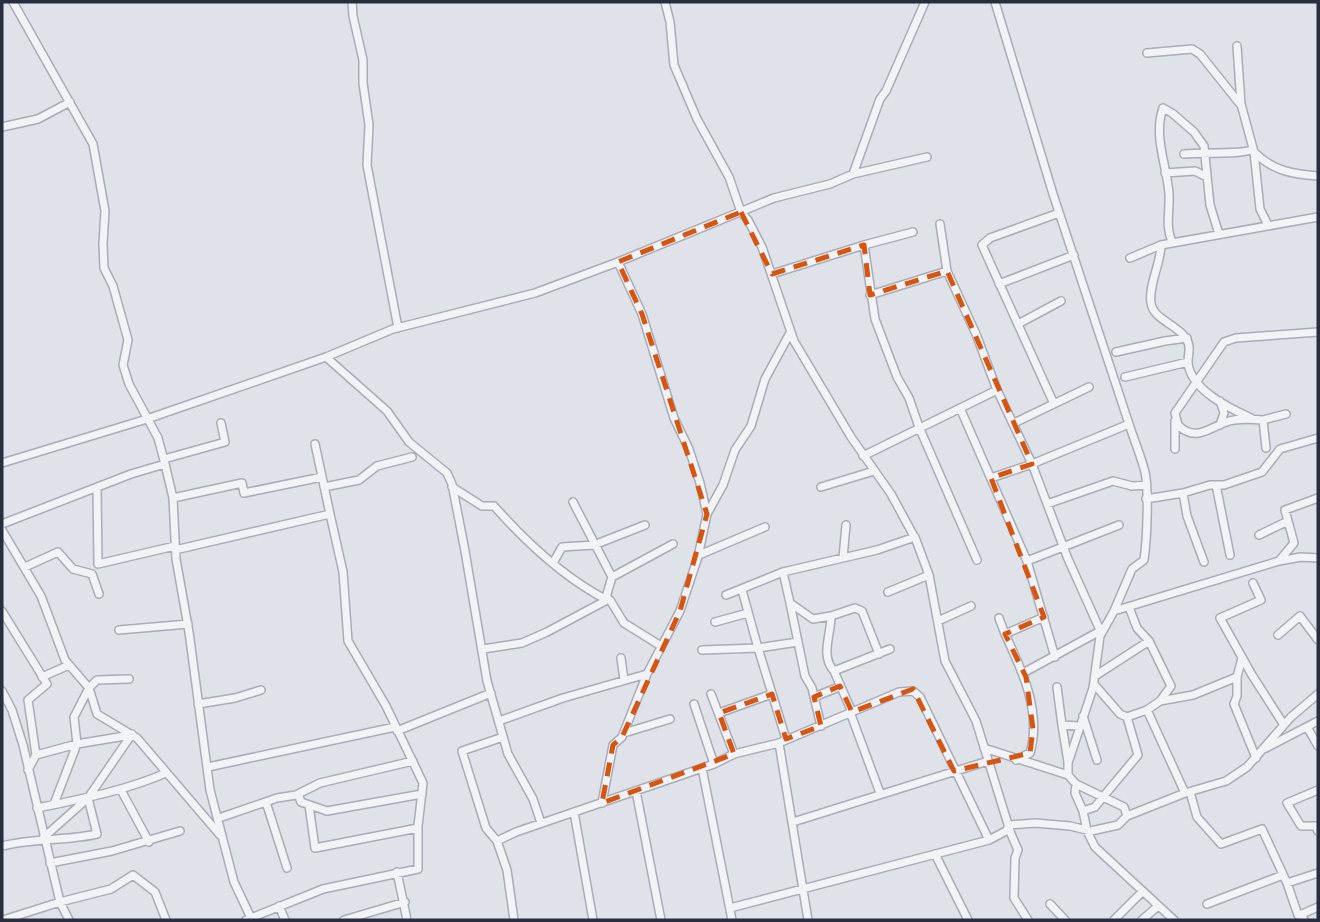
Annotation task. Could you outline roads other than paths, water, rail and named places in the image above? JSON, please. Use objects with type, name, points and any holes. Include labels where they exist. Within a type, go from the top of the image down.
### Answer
[{"type":"street","points":[[13,2],[93,144],[105,211],[104,268],[113,286],[128,340],[123,365],[129,384],[158,438],[165,462],[173,498],[175,548],[210,790],[234,882],[248,919],[323,889],[418,869],[418,828],[423,783],[386,706],[348,641],[343,572],[315,444]]},
{"type":"street","points":[[352,2],[363,60],[363,83],[369,125],[367,165],[398,328]]},
{"type":"street","points":[[665,2],[670,22],[674,65],[696,119],[729,177],[741,212],[755,232],[772,274],[790,333],[808,367],[863,456],[891,494],[915,537],[929,575],[945,662],[975,721],[1018,849],[1015,858],[1014,898],[1028,920]]},
{"type":"street","points":[[853,174],[880,99],[925,2]]},
{"type":"street","points":[[995,2],[1059,213],[1147,485],[1144,560],[1132,569],[1114,611],[1102,630],[1094,680],[1068,763]]},
{"type":"street","points":[[1237,46],[1241,104],[1254,150],[1260,209],[1268,225]]},
{"type":"street","points":[[1147,53],[1192,49],[1200,54],[1241,104]]},
{"type":"street","points":[[2,127],[37,119],[70,102]]},
{"type":"street","points":[[1172,242],[1166,223],[1169,193],[1159,135],[1163,108],[1198,136],[1206,151],[1210,205],[1219,234]]},
{"type":"street","points":[[1184,154],[1206,151],[1244,153],[1254,150]]},
{"type":"street","points":[[1254,150],[1277,169],[1297,175],[1318,176]]},
{"type":"street","points":[[2,464],[148,419],[326,357],[398,328],[535,293],[774,198],[830,184],[853,174],[927,157]]},
{"type":"street","points":[[1165,173],[1195,171],[1208,177]]},
{"type":"street","points":[[1054,404],[982,245],[990,237],[1059,213]]},
{"type":"street","points":[[1130,258],[1172,242],[1318,217]]},
{"type":"street","points":[[940,224],[947,271],[976,334],[997,390],[1032,464],[1063,545],[1102,630]]},
{"type":"street","points":[[772,274],[913,232]]},
{"type":"street","points":[[864,245],[872,310],[887,353],[909,398],[977,560]]},
{"type":"street","points":[[1161,245],[1151,306],[1187,338],[1190,350],[1188,362],[1195,382],[1220,400],[1259,420],[1266,448]]},
{"type":"street","points":[[999,284],[1073,255]]},
{"type":"street","points":[[618,262],[642,314],[674,418],[697,472],[707,514]]},
{"type":"street","points":[[870,295],[947,271]]},
{"type":"street","points":[[1018,324],[1061,301]]},
{"type":"street","points":[[1175,449],[1175,414],[1219,349],[1229,340],[1318,332]]},
{"type":"street","points":[[602,803],[613,745],[624,733],[647,674],[680,611],[699,555],[707,514],[723,485],[735,450],[751,426],[765,379],[790,333]]},
{"type":"street","points":[[1116,352],[1187,338]]},
{"type":"street","points":[[326,357],[387,411],[409,442],[447,473],[452,487],[491,693],[516,771],[533,799],[541,823]]},
{"type":"street","points":[[1125,377],[1188,362]]},
{"type":"street","points":[[1014,423],[1089,387]]},
{"type":"street","points":[[863,456],[997,390]]},
{"type":"street","points":[[1220,400],[1224,413],[1220,425]]},
{"type":"street","points":[[960,408],[1027,561],[1055,657]]},
{"type":"street","points":[[1175,414],[1178,425],[1190,434],[1202,433],[1234,420],[1259,420],[1286,414]]},
{"type":"street","points":[[2,524],[225,442],[221,423]]},
{"type":"street","points":[[991,478],[1129,424]]},
{"type":"street","points":[[1146,499],[1224,485],[1262,472],[1280,449],[1318,438]]},
{"type":"street","points":[[324,487],[359,480],[377,467],[412,457]]},
{"type":"street","points":[[821,487],[874,471]]},
{"type":"street","points":[[173,498],[242,483],[244,493],[322,477]]},
{"type":"street","points":[[1047,504],[1113,481],[1132,486],[1147,485]]},
{"type":"street","points":[[1216,485],[1230,555]]},
{"type":"street","points":[[452,487],[482,506],[494,506],[522,537],[553,563],[595,594],[610,600],[624,623],[661,646]]},
{"type":"street","points":[[97,488],[98,564],[330,514]]},
{"type":"street","points":[[1183,493],[1187,516],[1204,562]]},
{"type":"street","points":[[1301,557],[1285,510],[1318,498]]},
{"type":"street","points":[[573,502],[612,577],[607,600]]},
{"type":"street","points":[[1259,535],[1288,521]]},
{"type":"street","points":[[553,563],[562,547],[595,545],[645,525]]},
{"type":"street","points":[[843,558],[846,525]]},
{"type":"street","points":[[1027,561],[1119,525]]},
{"type":"street","points":[[699,555],[765,527]]},
{"type":"street","points":[[2,530],[41,596],[69,665],[89,688],[97,714],[132,734],[222,838]]},
{"type":"street","points":[[726,595],[783,572],[877,550],[915,537]]},
{"type":"street","points":[[1279,561],[1294,542]]},
{"type":"street","points":[[612,577],[673,544]]},
{"type":"street","points":[[25,567],[58,552],[73,569],[92,574],[99,594]]},
{"type":"street","points":[[1114,611],[1279,561],[1301,557],[1318,558]]},
{"type":"street","points":[[783,572],[805,676],[814,697],[821,726]]},
{"type":"street","points":[[888,592],[929,575]]},
{"type":"street","points":[[1253,583],[1261,600],[1220,618],[1284,725]]},
{"type":"street","points":[[742,590],[783,741],[808,920]]},
{"type":"street","points":[[483,649],[522,643],[607,600]]},
{"type":"street","points":[[790,603],[813,619],[855,608],[862,611],[879,654]]},
{"type":"street","points":[[937,621],[971,606]]},
{"type":"street","points":[[1094,680],[1120,714],[1127,717],[1147,710],[1160,701],[1171,686],[1149,640],[1137,628],[1129,607]]},
{"type":"street","points":[[2,611],[47,684],[28,700],[36,755],[28,769]]},
{"type":"street","points":[[715,622],[748,613]]},
{"type":"street","points":[[831,616],[826,644],[828,665],[834,671],[851,712],[880,793]]},
{"type":"street","points":[[1278,635],[1300,616],[1318,640]]},
{"type":"street","points":[[1005,634],[1044,617]]},
{"type":"street","points":[[999,618],[1023,673],[1031,706],[1033,743],[1030,753],[1016,760]]},
{"type":"street","points":[[119,630],[188,624]]},
{"type":"street","points":[[1023,673],[1102,630]]},
{"type":"street","points":[[1094,680],[1149,640]]},
{"type":"street","points":[[702,650],[758,648],[798,642]]},
{"type":"street","points":[[834,671],[890,649]]},
{"type":"street","points":[[621,658],[624,680]]},
{"type":"street","points":[[1242,658],[1234,704],[1258,755]]},
{"type":"street","points":[[42,677],[69,665]]},
{"type":"street","points":[[499,721],[563,698],[647,674]]},
{"type":"street","points":[[1160,701],[1193,695],[1237,677]]},
{"type":"street","points":[[54,804],[77,744],[74,719],[89,688],[97,680],[129,679]]},
{"type":"street","points":[[814,697],[839,687]]},
{"type":"street","points":[[1057,687],[1068,775]]},
{"type":"street","points":[[198,704],[235,698],[261,690]]},
{"type":"street","points":[[2,691],[12,710],[60,902],[69,920]]},
{"type":"street","points":[[497,841],[541,823],[714,764],[734,754],[783,741],[899,692],[913,691],[920,697],[989,840]]},
{"type":"street","points":[[208,767],[396,729],[491,693]]},
{"type":"street","points":[[711,694],[734,754]]},
{"type":"street","points":[[719,713],[772,694]]},
{"type":"street","points":[[1009,825],[1035,823],[1070,826],[1087,831],[1118,825],[1127,816],[1226,781],[1258,755],[1306,702],[1318,694]]},
{"type":"street","points":[[694,704],[714,764]]},
{"type":"street","points":[[1147,710],[1197,817],[1221,844],[1262,829],[1298,915],[1303,917],[1318,907]]},
{"type":"street","points":[[1083,715],[1097,760]]},
{"type":"street","points":[[1083,811],[1096,807],[1138,755],[1127,717]]},
{"type":"street","points":[[624,733],[670,719]]},
{"type":"street","points":[[1258,755],[1318,721]]},
{"type":"street","points":[[1062,725],[1079,726]]},
{"type":"street","points":[[1307,727],[1318,746]]},
{"type":"street","points":[[36,755],[132,734]]},
{"type":"street","points":[[43,838],[88,798],[132,734]]},
{"type":"street","points":[[503,737],[462,751],[486,828],[497,841],[507,870],[514,920]]},
{"type":"street","points":[[984,748],[1068,775],[1076,784],[1124,807],[1127,816]]},
{"type":"street","points":[[219,818],[298,794],[320,783],[412,761]]},
{"type":"street","points":[[793,821],[988,761]]},
{"type":"street","points":[[702,768],[732,920]]},
{"type":"street","points":[[37,808],[121,790],[166,773]]},
{"type":"street","points":[[1076,784],[1087,831],[1095,847],[1174,920]]},
{"type":"street","points":[[121,790],[149,842]]},
{"type":"street","points":[[1318,790],[1287,803],[1301,826],[1315,826],[1318,831]]},
{"type":"street","points":[[636,791],[661,920]]},
{"type":"street","points":[[298,794],[302,802],[327,811],[422,794]]},
{"type":"street","points":[[2,844],[43,838],[80,838],[98,834],[88,798]]},
{"type":"street","points":[[266,802],[287,868]]},
{"type":"street","points":[[309,804],[315,848],[418,828]]},
{"type":"street","points":[[574,812],[593,920]]},
{"type":"street","points":[[730,908],[989,840],[1006,831],[1009,825]]},
{"type":"street","points":[[50,863],[149,842],[180,831]]},
{"type":"street","points":[[935,854],[967,920]]},
{"type":"street","points":[[397,872],[407,920]]},
{"type":"street","points":[[1207,904],[1285,879],[1318,873]]},
{"type":"street","points":[[3,920],[111,889],[133,875],[155,892],[166,920]]},
{"type":"street","points":[[1114,920],[1142,892]]},
{"type":"street","points":[[344,920],[405,902]]},
{"type":"street","points":[[1050,904],[1065,920]]},
{"type":"street","points":[[279,906],[285,920]]},
{"type":"street","points":[[1142,920],[1158,906]]}]
